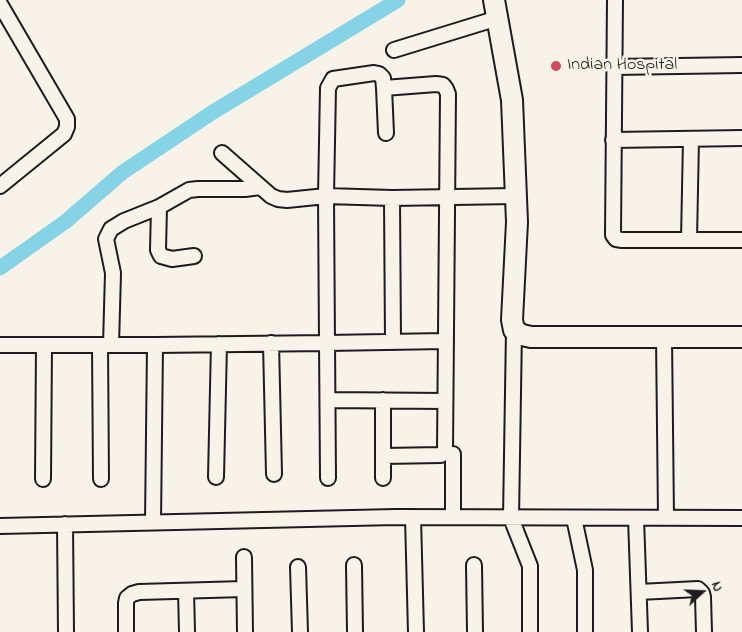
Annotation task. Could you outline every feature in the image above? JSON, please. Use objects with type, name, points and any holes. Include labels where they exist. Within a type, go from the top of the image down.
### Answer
[{"type":"street","points":[[615,0],[612,230],[616,239],[742,240]]},
{"type":"street","points":[[0,4],[67,119],[68,127],[64,134],[0,186]]},
{"type":"street","points":[[394,50],[496,9],[512,100],[517,222],[512,320],[514,330],[511,518],[530,566],[530,632]]},
{"type":"street","points":[[614,67],[742,64]]},
{"type":"street","points":[[328,478],[326,196],[329,83],[338,78],[379,74],[383,78],[386,133]]},
{"type":"street","points":[[383,456],[441,455],[445,451],[448,94],[443,85],[436,84],[384,88]]},
{"type":"street","points":[[613,140],[742,138]]},
{"type":"street","points":[[689,240],[691,139]]},
{"type":"street","points":[[222,153],[270,196],[278,199],[287,200],[326,196],[392,198],[515,196]]},
{"type":"street","points":[[101,479],[106,345],[114,283],[106,239],[107,234],[124,221],[159,207],[189,190],[245,190],[260,187]]},
{"type":"street","points":[[392,198],[393,341]]},
{"type":"street","points":[[159,207],[158,250],[161,256],[172,259],[194,256]]},
{"type":"street","points":[[514,330],[522,335],[531,337],[742,337]]},
{"type":"street","points":[[664,337],[666,518]]},
{"type":"street","points":[[0,345],[445,341]]},
{"type":"street","points":[[271,343],[274,474]]},
{"type":"street","points":[[216,477],[219,344]]},
{"type":"street","points":[[43,479],[44,345]]},
{"type":"street","points":[[153,522],[155,345]]},
{"type":"street","points":[[328,400],[444,401]]},
{"type":"street","points":[[383,400],[383,478]]},
{"type":"street","points":[[453,454],[453,518]]},
{"type":"street","points":[[0,526],[413,517],[742,518]]},
{"type":"street","points":[[413,517],[416,632]]},
{"type":"street","points":[[574,518],[585,570],[585,632]]},
{"type":"street","points":[[636,518],[640,632]]},
{"type":"street","points":[[65,524],[66,632]]},
{"type":"street","points":[[244,557],[245,632]]},
{"type":"street","points":[[354,565],[355,632]]},
{"type":"street","points":[[474,565],[475,632]]},
{"type":"street","points":[[298,567],[300,632]]},
{"type":"street","points":[[126,632],[126,603],[127,598],[132,594],[139,592],[244,589]]},
{"type":"street","points":[[639,592],[698,589],[703,597],[704,632]]},
{"type":"street","points":[[186,591],[188,632]]},
{"type":"waterway","points":[[0,268],[65,222],[123,172],[213,112],[398,0]]},
{"type":"place","name":"Indian Hospital","points":[[556,66]]}]
